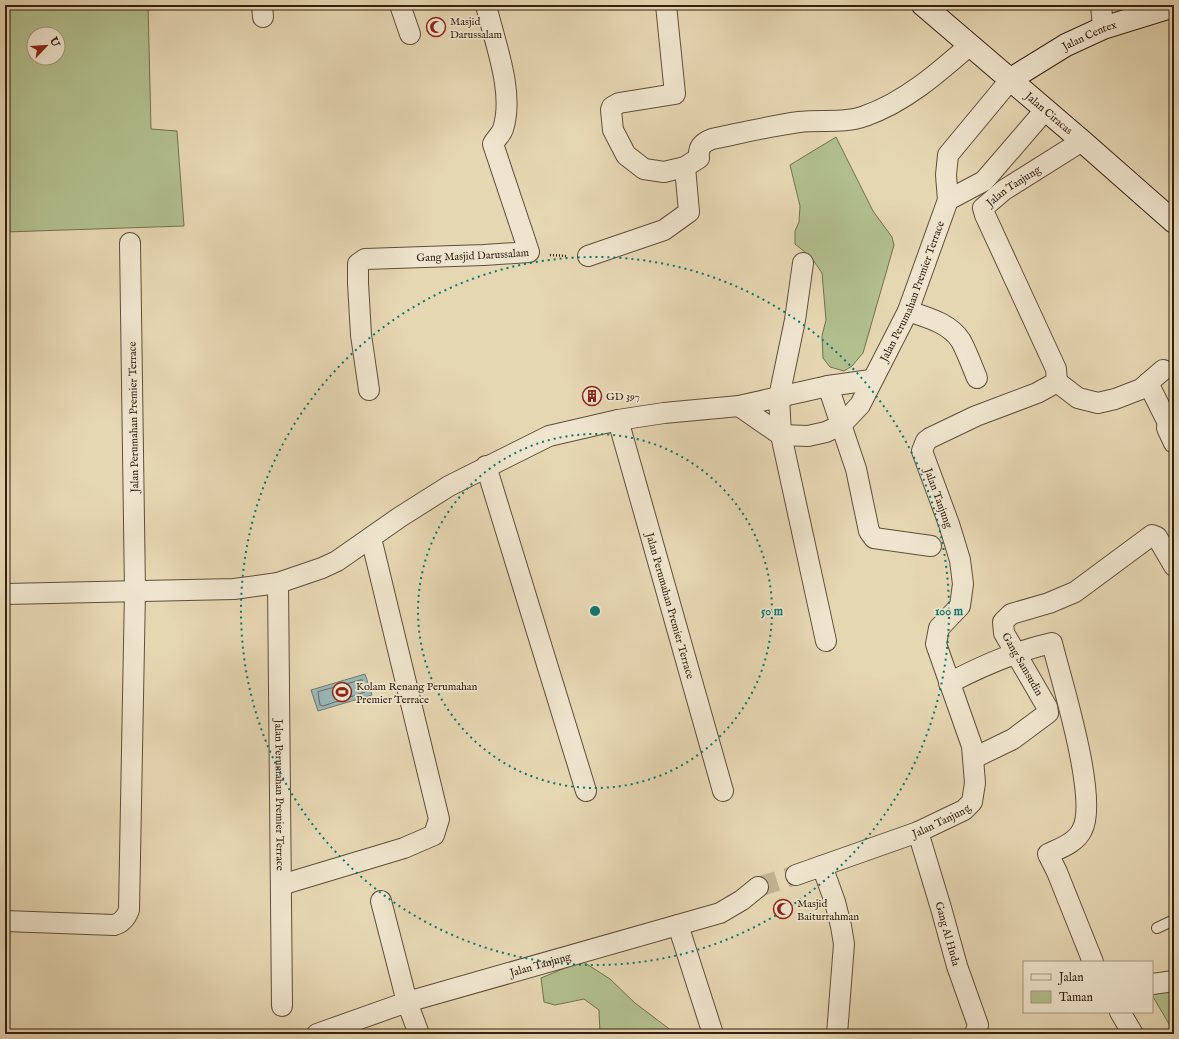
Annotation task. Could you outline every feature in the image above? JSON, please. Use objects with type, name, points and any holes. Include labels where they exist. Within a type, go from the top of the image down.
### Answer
[{"type":"street","points":[[400,5],[410,34]]},
{"type":"street","name":"Gang Masjid Darussalam","points":[[369,390],[361,335],[358,283],[359,261],[365,259],[529,252],[512,194],[496,157],[493,144],[503,129],[506,100],[498,50],[486,5]]},
{"type":"street","points":[[666,5],[675,94],[619,104],[612,107],[611,118],[613,130],[626,155],[644,169],[664,172],[685,167],[699,158],[699,149],[702,144],[712,140],[800,122],[825,122],[864,117],[886,107],[915,89],[940,71],[970,45]]},
{"type":"street","name":"Jalan Ciracas","points":[[923,5],[1046,109],[1174,222]]},
{"type":"street","points":[[1101,5],[1103,28]]},
{"type":"street","name":"Jalan Centex","points":[[1011,79],[1066,45],[1103,28],[1174,6]]},
{"type":"street","name":"Jalan Perumahan Premier Terrace","points":[[780,435],[808,436],[826,432],[841,425],[860,404],[908,311],[948,200],[946,175],[948,155],[1011,79]]},
{"type":"street","points":[[948,200],[984,182],[1046,109]]},
{"type":"street","name":"Jalan Tanjung","points":[[796,875],[918,832],[964,810],[972,802],[976,783],[974,758],[969,737],[937,650],[936,639],[939,628],[960,606],[963,584],[961,565],[949,524],[924,457],[924,446],[930,438],[976,416],[1037,393],[1056,382],[1056,369],[983,208],[1004,190],[1082,141]]},
{"type":"street","points":[[588,256],[664,230],[689,212],[685,167]]},
{"type":"street","name":"Jalan Perumahan Premier Terrace","points":[[5,921],[114,925],[124,919],[129,910],[135,591],[130,243]]},
{"type":"street","points":[[803,263],[795,320],[779,396],[780,435],[826,641]]},
{"type":"street","points":[[908,311],[931,319],[954,332],[961,341],[977,378]]},
{"type":"street","points":[[1056,382],[1078,398],[1098,403],[1130,394],[1148,383],[1163,370]]},
{"type":"street","points":[[5,594],[234,589],[278,583],[322,568],[337,561],[430,498],[486,466],[549,436],[618,420],[664,413],[739,406],[828,386],[872,380]]},
{"type":"street","points":[[1148,383],[1171,421],[1168,433],[1174,443]]},
{"type":"street","points":[[828,386],[856,469],[866,521],[874,538],[931,546]]},
{"type":"street","points":[[739,406],[780,435]]},
{"type":"street","name":"Jalan Perumahan Premier Terrace","points":[[618,420],[723,791]]},
{"type":"street","points":[[486,466],[586,791]]},
{"type":"street","name":"Gang Samsudin","points":[[974,758],[1013,739],[1048,713],[1047,706],[1002,629],[1003,622],[1007,617],[1017,612],[1064,598],[1075,592],[1152,535],[1156,535],[1168,541]]},
{"type":"street","points":[[281,885],[404,848],[424,840],[434,835],[439,819],[371,538]]},
{"type":"street","points":[[1168,541],[1174,566]]},
{"type":"street","name":"Jalan Perumahan Premier Terrace","points":[[278,583],[282,1006]]},
{"type":"street","points":[[949,683],[975,669],[1015,653],[1052,643],[1078,747],[1085,782],[1087,809],[1082,830],[1070,843],[1048,854],[1057,872],[1093,961]]},
{"type":"street","name":"Gang Al Huda","points":[[918,832],[941,908],[956,966],[978,1025],[975,1034]]},
{"type":"street","points":[[822,866],[841,926],[844,944],[837,1034]]},
{"type":"street","name":"Jalan Tanjung","points":[[317,1034],[407,1002],[720,913],[742,900],[758,887]]},
{"type":"street","points":[[381,901],[407,1002],[419,1034]]},
{"type":"street","points":[[678,925],[713,1034]]},
{"type":"street","points":[[1153,984],[1174,981]]},
{"type":"street","points":[[1121,1013],[1133,1034]]},
{"type":"lane","points":[[1157,928],[1174,920]]},
{"type":"path","points":[[529,252],[563,256],[588,256]]},
{"type":"green space","points":[[5,5],[148,5],[151,129],[177,131],[184,226],[5,232]]},
{"type":"green space","points":[[836,137],[873,211],[892,237],[894,245],[863,353],[852,366],[844,371],[830,367],[823,358],[822,336],[826,320],[822,273],[811,257],[795,244],[795,231],[799,222],[800,206],[790,165]]},
{"type":"green space","points":[[582,961],[610,979],[635,1003],[676,1034],[600,1034],[599,1010],[584,999],[555,1005],[544,1002],[541,978]]},
{"type":"green space","points":[[1174,987],[1174,1034],[1169,1034],[1172,1029],[1153,997],[1153,992]]},
{"type":"water","name":"Kolam Renang Perumahan Premier Terrace","points":[[365,674],[372,695],[318,711],[311,690]]},
{"type":"tunnel","points":[[758,887],[796,875]]},
{"type":"place","name":"Masjid Darussalam","points":[[436,27]]},
{"type":"place","name":"GD 397","points":[[592,396]]},
{"type":"place","name":"Kolam Renang Perumahan Premier Terrace","points":[[342,692]]},
{"type":"place","name":"Masjid Baiturrahman","points":[[783,909]]}]
